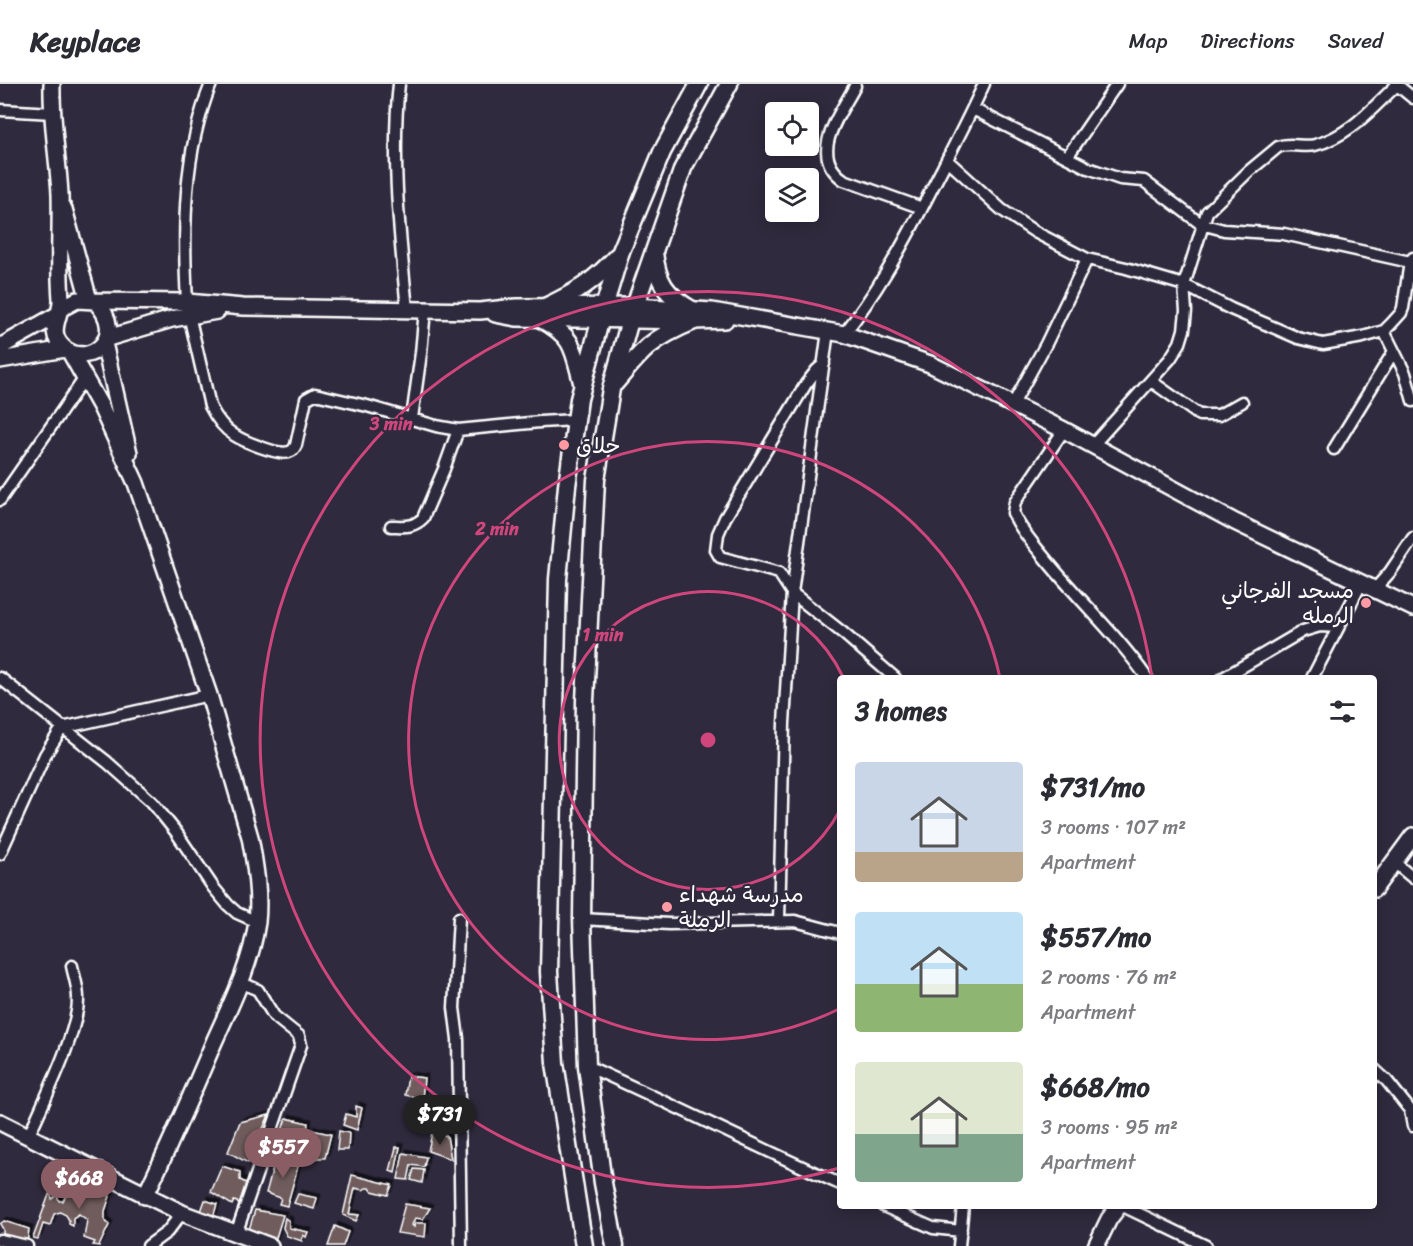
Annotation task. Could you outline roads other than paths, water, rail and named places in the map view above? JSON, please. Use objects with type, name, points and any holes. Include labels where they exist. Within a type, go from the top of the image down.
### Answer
[{"type":"main road","points":[[584,1246],[555,1063],[549,972],[558,579],[567,486],[575,420],[602,313],[621,250],[662,152],[699,84]]},
{"type":"main road","points":[[615,1246],[603,1183],[587,1066],[582,919],[585,701],[596,480],[611,389],[632,313],[683,168],[729,84]]},
{"type":"main road","points":[[611,389],[639,354],[654,340],[693,316],[667,292],[658,276],[654,248]]},
{"type":"main road","points":[[583,386],[574,349],[566,336],[543,313],[600,274],[621,250]]},
{"type":"street","points":[[52,84],[60,195],[59,311],[55,332],[101,407],[136,483],[209,695],[250,837],[258,901],[257,922],[240,982],[188,1105],[145,1196]]},
{"type":"street","points":[[211,84],[192,142],[188,177],[184,246],[188,309],[210,406],[216,418],[235,436],[275,452],[292,451],[296,445],[306,399],[315,394],[458,430],[575,420]]},
{"type":"street","points":[[399,84],[396,137],[397,183],[407,310]]},
{"type":"street","points":[[844,334],[877,289],[899,253],[948,161],[984,84]]},
{"type":"street","points":[[1067,157],[1117,84]]},
{"type":"street","points":[[1093,445],[1170,359],[1180,343],[1186,311],[1184,285],[1202,224],[1213,205],[1278,147],[1310,146],[1337,137],[1353,127],[1397,84],[1413,98]]},
{"type":"street","points":[[855,86],[833,127],[826,158],[829,166],[844,180],[922,208]]},
{"type":"street","points":[[948,161],[1002,210],[1035,232],[1087,259],[1184,285],[1231,309],[1311,342],[1336,342],[1384,331],[1397,319],[1403,308],[1412,259],[1284,234],[1224,230],[1202,224],[1144,181],[1120,179],[1088,168],[973,109]]},
{"type":"street","points":[[0,110],[53,113]]},
{"type":"street","points":[[60,195],[92,301],[107,316],[109,326],[106,340],[136,483]]},
{"type":"street","points":[[1012,406],[1046,344],[1087,259]]},
{"type":"street","points":[[0,347],[77,300],[188,309],[243,307],[480,311],[516,307],[543,313],[693,316],[712,311],[828,331],[844,334],[930,364],[1093,445],[1235,522],[1413,608]]},
{"type":"street","points":[[0,360],[68,350],[88,354],[97,350],[106,340],[188,309]]},
{"type":"street","points":[[412,418],[422,353],[425,310]]},
{"type":"street","points":[[779,920],[784,723],[792,593],[828,331]]},
{"type":"street","points":[[1384,331],[1405,373],[1413,401]]},
{"type":"street","points":[[1334,449],[1394,351]]},
{"type":"street","points":[[824,364],[806,384],[725,518],[716,550],[719,556],[776,571],[782,575],[792,593],[892,675]]},
{"type":"street","points":[[0,500],[84,379]]},
{"type":"street","points":[[1151,381],[1199,415],[1219,415],[1242,402]]},
{"type":"street","points":[[391,525],[409,526],[418,523],[423,518],[458,430]]},
{"type":"street","points":[[1064,430],[1015,502],[1014,513],[1032,542],[1145,675]]},
{"type":"street","points":[[1314,675],[1338,627],[1368,586],[1413,538]]},
{"type":"street","points":[[1228,675],[1303,631],[1320,626],[1338,627]]},
{"type":"street","points":[[0,678],[107,762],[152,802],[228,905],[257,922]]},
{"type":"street","points":[[0,854],[45,755],[62,728],[209,695]]},
{"type":"street","points":[[1377,885],[1413,836]]},
{"type":"street","points":[[1395,863],[1413,878]]},
{"type":"street","points":[[459,918],[454,1008],[458,1039],[461,1246]]},
{"type":"street","points":[[582,919],[669,924],[779,920],[795,921],[837,932]]},
{"type":"street","points":[[29,1135],[77,1016],[78,997],[72,966]]},
{"type":"street","points":[[236,1234],[301,1045],[299,1036],[274,1016],[258,990],[240,982]]},
{"type":"street","points":[[587,1066],[680,1108],[767,1152],[837,1183]]},
{"type":"street","points":[[1377,1072],[1410,1110],[1413,1126]]},
{"type":"street","points":[[0,1122],[182,1213],[270,1246]]},
{"type":"street","points":[[890,1209],[933,1228],[961,1231]]},
{"type":"street","points":[[959,1246],[963,1209]]},
{"type":"street","points":[[1096,1246],[1110,1219],[1118,1209]]},
{"type":"street","points":[[1127,1209],[1206,1246]]},
{"type":"street","points":[[148,1246],[167,1232],[182,1213]]},
{"type":"street","points":[[0,1240],[27,1246]]},
{"type":"place","name":"حلاق","points":[[564,445]]},
{"type":"place","name":"مسجد الفرجاني الرمله","points":[[1366,603]]},
{"type":"place","name":"مدرسة شهداء الرملة","points":[[667,907]]}]
